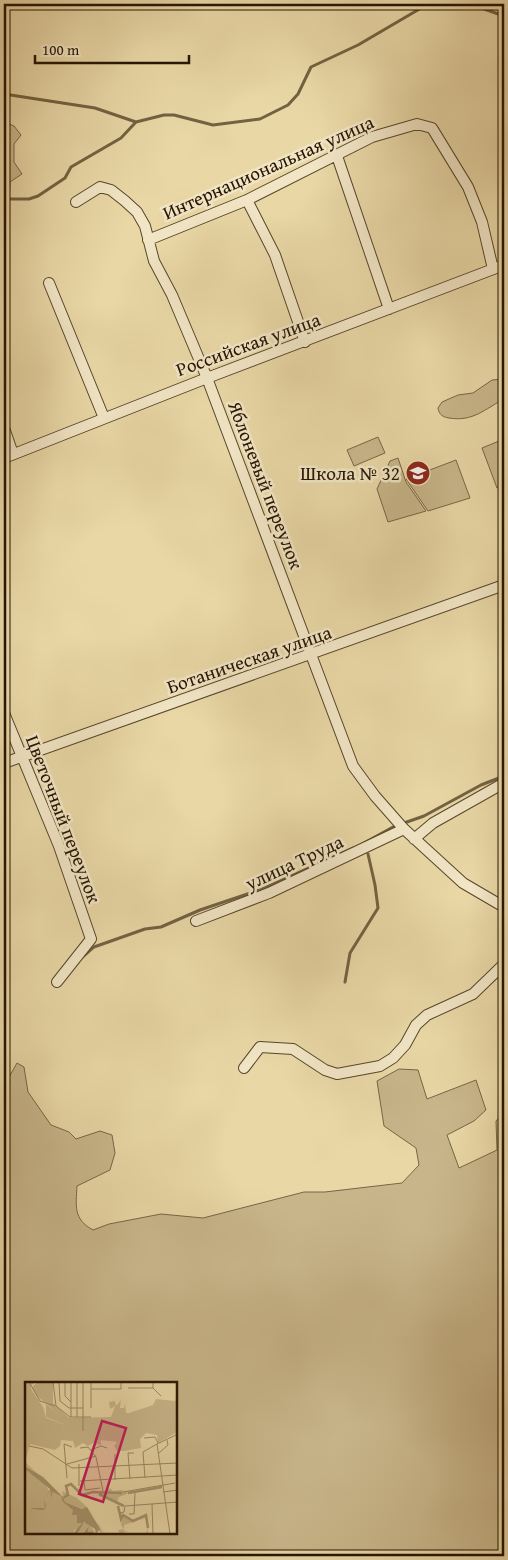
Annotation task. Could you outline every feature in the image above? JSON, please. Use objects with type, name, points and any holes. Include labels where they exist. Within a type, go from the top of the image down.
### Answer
[{"type":"street","name":"Интернациональная улица","points":[[148,240],[247,200],[372,137],[417,124],[432,128],[468,187],[482,222],[492,269]]},
{"type":"street","points":[[337,156],[389,310]]},
{"type":"street","name":"Яблоневый переулок","points":[[76,202],[100,187],[111,190],[137,212],[145,226],[154,261],[172,295],[206,378],[353,766],[375,796],[404,829],[463,883],[504,907]]},
{"type":"street","points":[[247,200],[275,255],[304,342]]},
{"type":"street","name":"Российская улица","points":[[8,456],[206,378],[504,265]]},
{"type":"street","points":[[49,283],[104,418]]},
{"type":"street","points":[[4,428],[8,456]]},
{"type":"street","name":"Ботаническая улица","points":[[4,763],[312,655],[504,585]]},
{"type":"street","name":"Цветочный переулок","points":[[4,712],[59,846],[91,939],[57,982]]},
{"type":"street","points":[[414,838],[433,823],[504,783]]},
{"type":"street","name":"улица Труда","points":[[196,921],[269,893],[404,829]]},
{"type":"street","points":[[244,1068],[260,1047],[293,1049],[325,1070],[337,1074],[380,1066],[393,1058],[405,1045],[416,1025],[427,1015],[474,994],[504,964]]},
{"type":"shaded area","points":[[4,122],[14,126],[21,135],[14,144],[14,162],[22,174],[10,182],[8,232],[4,239]]},
{"type":"shaded area","points":[[504,379],[504,399],[478,414],[457,419],[445,417],[439,412],[438,408],[442,402],[458,395],[473,393],[492,380]]},
{"type":"shaded area","points":[[378,437],[385,453],[354,466],[347,450]]},
{"type":"shaded area","points":[[504,439],[504,485],[497,488],[482,448]]},
{"type":"shaded area","points":[[398,458],[406,482],[426,511],[388,522],[377,489],[390,461]]},
{"type":"shaded area","points":[[456,460],[470,498],[428,511],[406,479]]},
{"type":"shaded area","points":[[17,1063],[24,1067],[28,1092],[51,1125],[69,1132],[76,1139],[100,1131],[112,1135],[115,1153],[110,1170],[77,1186],[76,1206],[79,1217],[93,1230],[109,1224],[161,1214],[203,1218],[304,1192],[325,1192],[402,1183],[419,1165],[416,1148],[384,1126],[377,1081],[399,1069],[418,1070],[427,1099],[476,1080],[486,1110],[474,1121],[447,1135],[459,1168],[497,1150],[496,1121],[504,1112],[504,1556],[4,1556],[4,1089],[10,1083],[9,1077]]},
{"type":"waterway","points":[[4,199],[29,199],[38,196],[65,178],[71,167],[121,138],[136,122],[164,115],[174,115],[213,125],[260,119],[288,105],[298,94],[311,67],[358,45],[428,4]]},
{"type":"waterway","points":[[470,4],[504,16]]},
{"type":"waterway","points":[[4,94],[95,108],[136,122]]},
{"type":"waterway","points":[[404,823],[424,816],[481,785],[504,776]]},
{"type":"waterway","points":[[364,843],[393,827]]},
{"type":"waterway","points":[[77,962],[94,947],[145,929],[161,927],[200,910],[262,889],[353,848]]},
{"type":"waterway","points":[[345,982],[350,953],[378,908],[368,854]]},
{"type":"place","name":"Школа № 32","points":[[418,473]]}]
